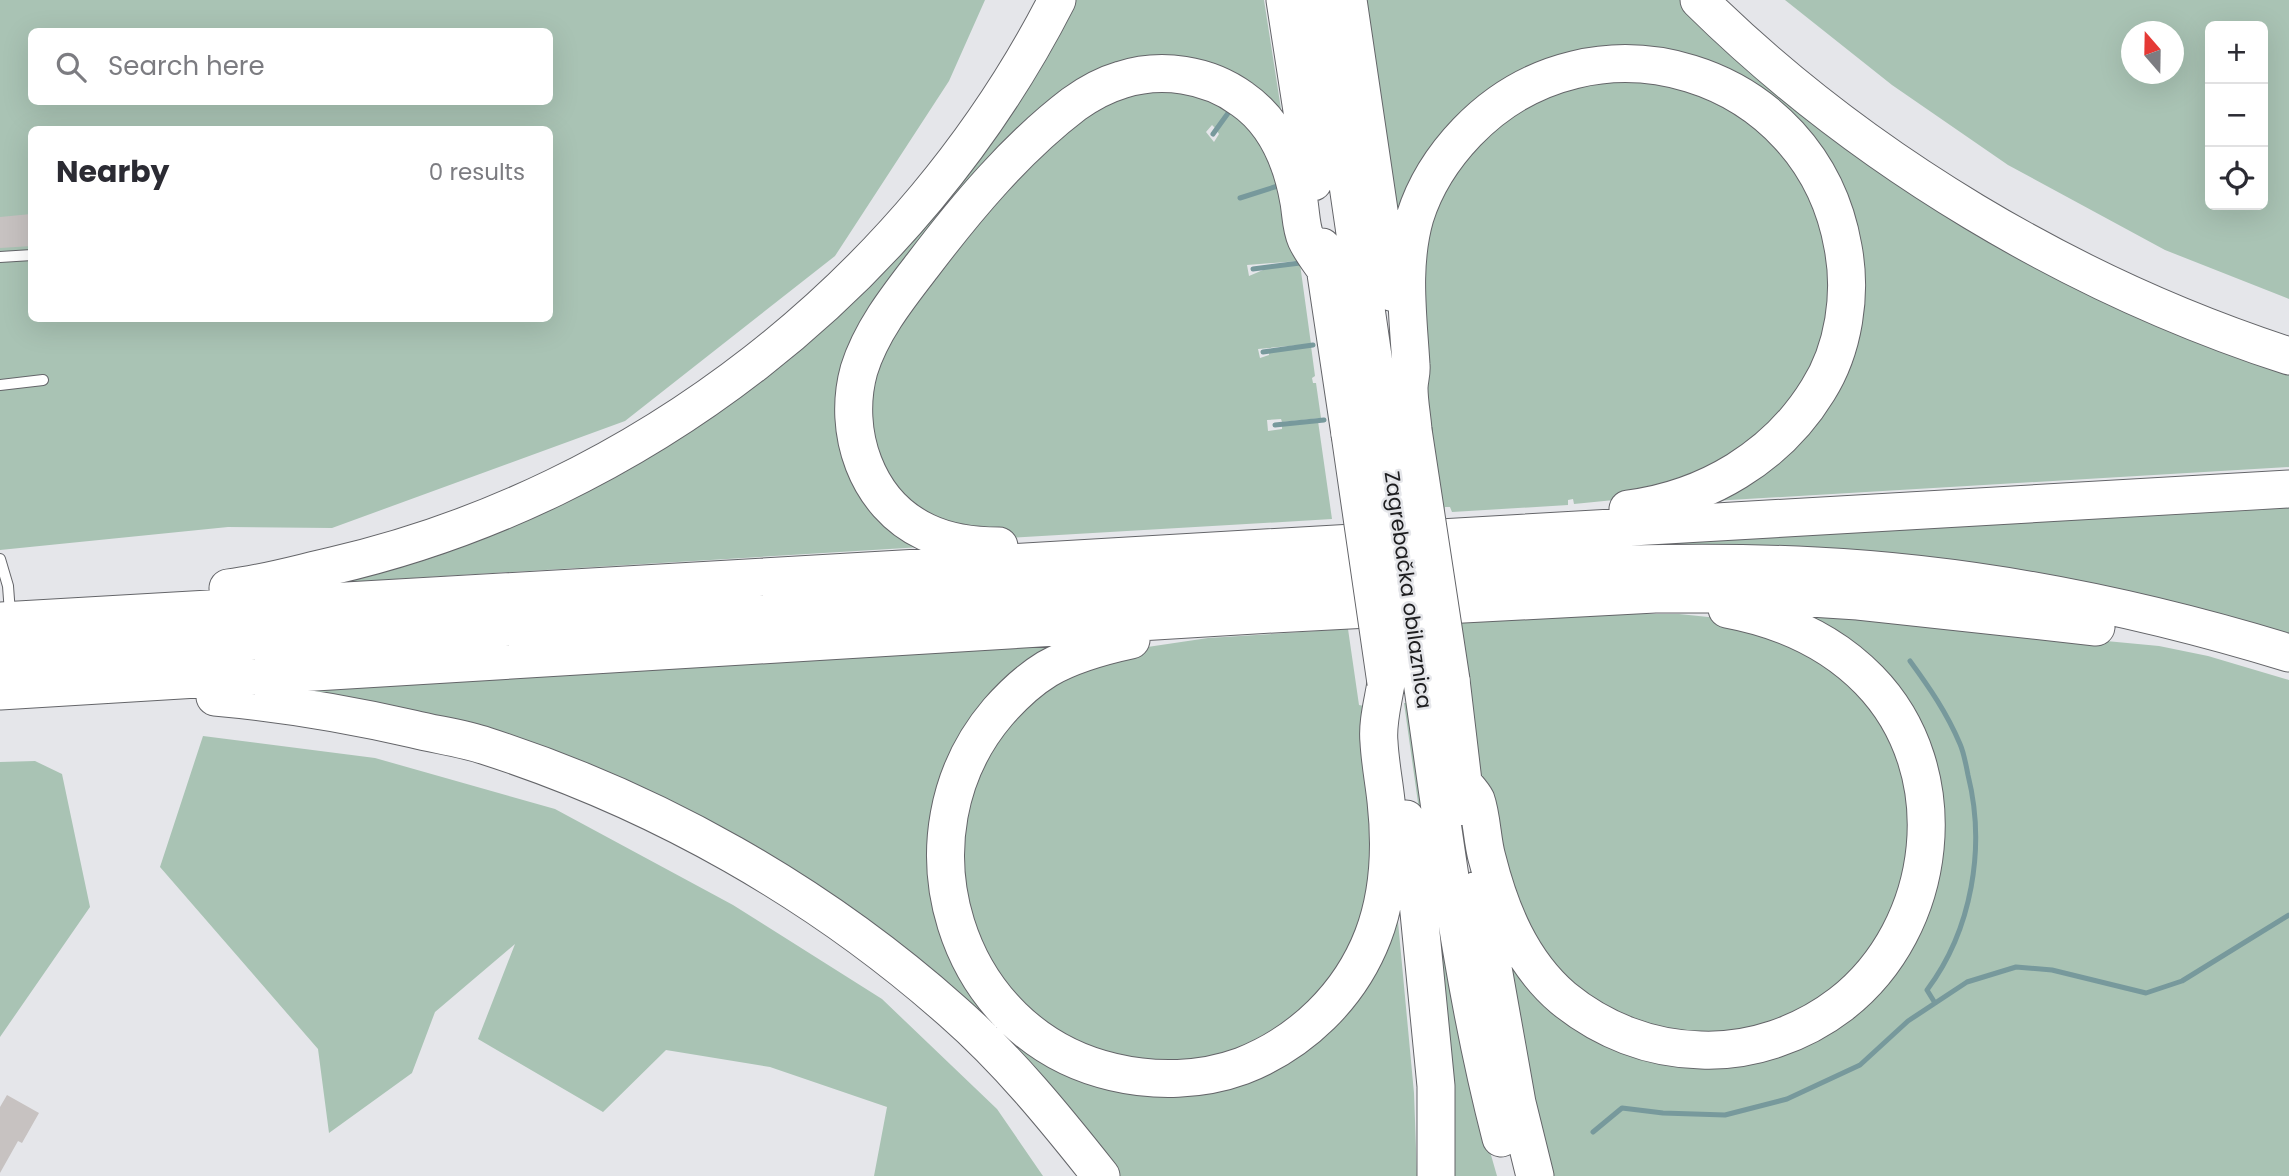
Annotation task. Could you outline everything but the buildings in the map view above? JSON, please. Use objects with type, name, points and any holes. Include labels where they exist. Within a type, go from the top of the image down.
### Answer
[{"type":"highway","points":[[12,620],[53,603],[251,585],[365,559],[460,530],[545,494],[628,449],[699,404],[771,349],[844,287],[946,175],[997,104],[1057,0]]},
{"type":"highway","name":"Zagrebačka obilaznica","points":[[1285,0],[1326,270],[1383,432]]},
{"type":"highway","name":"Zagrebačka obilaznica","points":[[1321,0],[1457,924],[1478,1041],[1511,1176]]},
{"type":"highway","points":[[1348,0],[1402,370],[1409,386]]},
{"type":"highway","points":[[1699,0],[1767,61],[1868,141],[1996,225],[2152,304],[2289,356]]},
{"type":"highway","points":[[1383,432],[1409,386],[1412,369],[1406,303],[1407,262],[1422,197],[1443,161],[1477,121],[1517,92],[1542,80],[1596,65],[1674,68],[1704,76],[1749,100],[1792,138],[1815,170],[1835,209],[1846,263],[1847,293],[1843,326],[1823,383],[1807,408],[1770,449],[1730,476],[1661,503],[1609,511],[1489,519],[1446,538]]},
{"type":"highway","points":[[1094,558],[1048,544],[986,546],[940,538],[924,531],[893,508],[867,471],[856,443],[853,416],[853,399],[860,367],[887,313],[937,246],[1011,162],[1074,104],[1121,79],[1147,74],[1175,74],[1203,79],[1223,87],[1247,102],[1267,121],[1291,166],[1305,237],[1326,270]]},
{"type":"highway","points":[[12,620],[2289,489]]},
{"type":"highway","points":[[0,656],[1541,567],[1688,563],[1818,566],[1969,582],[2126,609],[2288,652]]},
{"type":"highway","points":[[0,691],[1612,596],[1747,594],[1921,606],[2058,621],[2182,640],[2288,652]]},
{"type":"highway","points":[[1420,682],[1463,783],[1475,799],[1494,883],[1523,952],[1547,983],[1578,1010],[1615,1031],[1641,1041],[1686,1050],[1711,1051],[1757,1044],[1803,1028],[1827,1014],[1871,976],[1891,951],[1916,899],[1926,846],[1925,799],[1919,772],[1903,730],[1871,681],[1822,642],[1791,627],[1754,614],[1718,608],[1647,605],[1612,596]]},
{"type":"highway","points":[[1273,614],[1237,626],[1152,635],[1116,643],[1064,660],[1033,679],[1006,703],[978,738],[963,766],[947,825],[944,854],[946,885],[953,916],[964,947],[992,993],[1011,1016],[1057,1050],[1102,1070],[1132,1077],[1191,1078],[1235,1068],[1265,1055],[1294,1038],[1329,1008],[1363,959],[1376,928],[1384,898],[1389,829],[1378,739],[1420,682]]},
{"type":"highway","points":[[1420,682],[1417,892],[1435,1072],[1436,1176]]},
{"type":"highway","points":[[93,686],[146,697],[201,696],[279,703],[483,745],[580,779],[683,828],[780,881],[880,950],[954,1013],[1042,1102],[1101,1176]]},
{"type":"highway","points":[[1463,783],[1480,897],[1517,1103],[1535,1176]]},
{"type":"lane","points":[[0,257],[28,255]]},
{"type":"lane","points":[[0,385],[43,380]]},
{"type":"lane","points":[[0,559],[8,586],[12,620]]},
{"type":"green space","points":[[0,0],[985,0],[949,81],[835,256],[625,421],[332,528],[228,527],[0,550]]},
{"type":"green space","points":[[1070,0],[1264,0],[1283,122],[1259,97],[1093,78],[840,390],[922,547],[315,584],[770,364]]},
{"type":"green space","points":[[1361,0],[1684,0],[1812,113],[2289,368],[2289,467],[1713,501],[1801,437],[1856,252],[1734,78],[1532,70],[1395,236]]},
{"type":"green space","points":[[1785,0],[2289,0],[2289,299],[2165,250],[2008,165],[1892,85]]},
{"type":"green space","points":[[1658,77],[1763,126],[1824,215],[1834,305],[1809,384],[1736,460],[1614,500],[1574,504],[1573,499],[1568,500],[1568,505],[1452,512],[1450,507],[1445,507],[1444,513],[1424,399],[1423,229],[1466,148],[1550,88]]},
{"type":"green space","points":[[1168,84],[1232,104],[1216,129],[1212,125],[1206,132],[1214,142],[1219,134],[1217,131],[1233,107],[1239,109],[1285,183],[1260,190],[1286,185],[1299,261],[1247,265],[1249,276],[1270,267],[1300,264],[1311,344],[1258,349],[1260,358],[1269,355],[1269,351],[1311,346],[1315,376],[1312,378],[1313,383],[1316,383],[1321,418],[1282,422],[1281,419],[1267,420],[1268,431],[1282,429],[1282,425],[1318,421],[1332,519],[1008,538],[964,535],[896,495],[863,417],[870,369],[953,245],[1090,106]]},
{"type":"green space","points":[[2289,502],[2289,638],[1579,551],[1633,541]]},
{"type":"green space","points":[[1797,612],[2159,646],[2208,656],[2289,680],[2289,1176],[1553,1176],[1522,1056],[1510,956],[1671,1063],[1863,1005],[1939,797]]},
{"type":"green space","points":[[1616,614],[1679,614],[1718,618],[1759,627],[1837,667],[1892,734],[1914,805],[1901,902],[1849,980],[1789,1020],[1729,1036],[1636,1025],[1577,992],[1533,944],[1481,782],[1460,622]]},
{"type":"green space","points":[[1348,629],[1359,705],[1364,706],[1376,822],[1367,913],[1333,983],[1280,1033],[1212,1062],[1138,1064],[1074,1045],[1002,986],[965,913],[960,826],[989,743],[1041,689],[1134,649],[1208,638]]},
{"type":"green space","points":[[1069,638],[1026,668],[933,873],[1038,1052],[1250,1076],[1397,911],[1414,1093],[1417,1176],[1114,1176],[1101,1156],[700,823],[253,688]]},
{"type":"green space","points":[[1404,703],[1412,703],[1489,1148],[1497,1176],[1453,1176],[1428,874]]},
{"type":"green space","points":[[203,736],[375,758],[555,809],[733,905],[882,999],[997,1109],[1043,1176],[874,1176],[887,1107],[770,1067],[666,1050],[603,1112],[478,1039],[515,944],[435,1012],[412,1073],[329,1133],[318,1049],[160,867]]},
{"type":"green space","points":[[35,761],[62,774],[90,907],[0,1037],[0,762]]},
{"type":"waterway","points":[[1213,134],[1231,109]]},
{"type":"waterway","points":[[1240,198],[1281,185]]},
{"type":"waterway","points":[[1253,269],[1300,263]]},
{"type":"waterway","points":[[1263,352],[1313,345]]},
{"type":"waterway","points":[[1275,425],[1324,420]]},
{"type":"waterway","points":[[1910,661],[1943,711],[1961,748],[1966,763],[1976,831],[1975,859],[1964,915],[1955,941],[1927,990],[1935,1003]]},
{"type":"waterway","points":[[1593,1132],[1622,1108],[1663,1113],[1725,1115],[1787,1099],[1860,1065],[1908,1021],[1967,982],[2016,967],[2052,970],[2146,993],[2182,981],[2289,915]]}]
